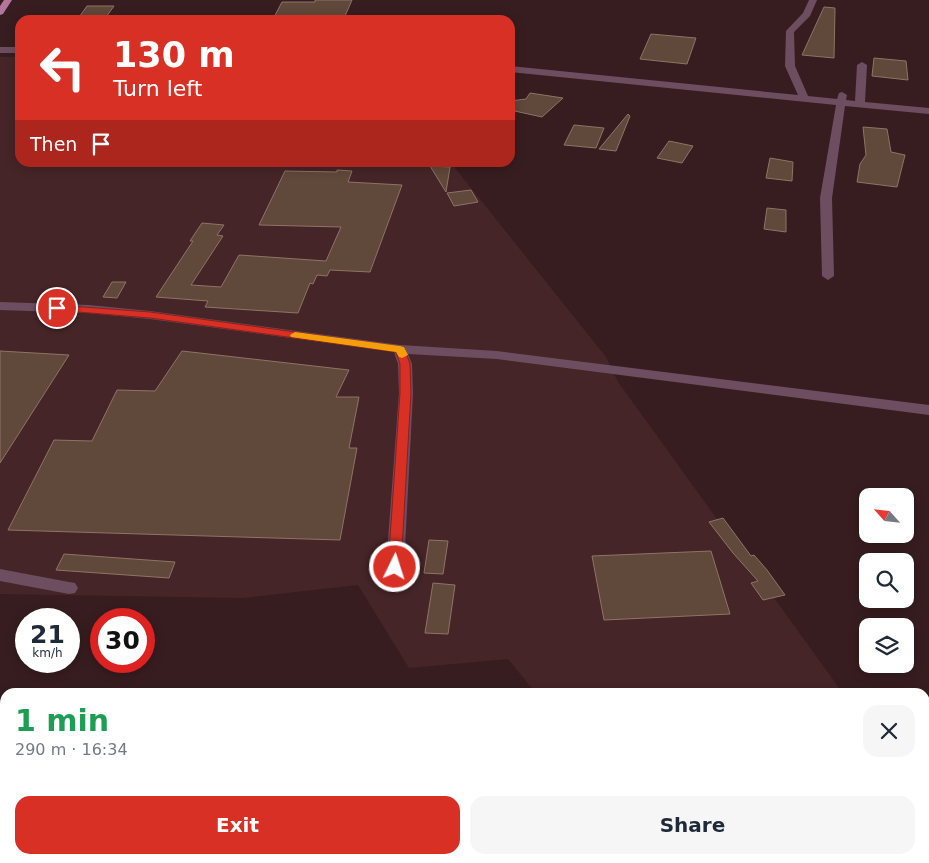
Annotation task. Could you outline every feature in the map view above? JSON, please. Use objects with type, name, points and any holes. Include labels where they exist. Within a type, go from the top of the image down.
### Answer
[{"type":"main road","points":[[0,12],[8,0]]},
{"type":"street","points":[[802,95],[790,66],[790,31],[807,14],[813,0]]},
{"type":"street","points":[[0,45],[15,45]]},
{"type":"street","points":[[0,50],[15,50]]},
{"type":"street","points":[[515,64],[841,99],[929,104]]},
{"type":"street","points":[[860,100],[862,65]]},
{"type":"street","points":[[515,69],[802,95]]},
{"type":"street","points":[[828,276],[826,198],[841,99]]},
{"type":"street","points":[[860,100],[929,111]]},
{"type":"street","points":[[0,306],[89,309],[150,315],[400,349],[497,355],[929,410]]},
{"type":"street","points":[[395,567],[406,393],[405,364],[400,349]]},
{"type":"street","points":[[0,575],[70,588]]},
{"type":"shaded area","points":[[0,57],[15,57],[15,167],[454,167],[606,357],[618,382],[839,688],[532,688],[508,659],[409,668],[358,585],[243,598],[0,594]]},
{"type":"building","points":[[315,0],[352,0],[345,15],[275,15],[282,2],[315,2]]},
{"type":"building","points":[[87,6],[114,6],[108,15],[81,15]]},
{"type":"building","points":[[824,7],[835,8],[834,58],[802,55]]},
{"type":"building","points":[[651,34],[696,38],[687,64],[640,59]]},
{"type":"building","points":[[874,58],[906,61],[908,80],[872,76]]},
{"type":"building","points":[[530,93],[563,98],[542,117],[515,111],[515,100],[526,99]]},
{"type":"building","points":[[628,114],[630,116],[616,151],[599,149]]},
{"type":"building","points":[[574,125],[604,128],[596,148],[564,145]]},
{"type":"building","points":[[863,127],[887,129],[891,152],[905,155],[897,187],[857,182],[860,164],[866,155]]},
{"type":"building","points":[[669,141],[693,146],[682,163],[657,158]]},
{"type":"building","points":[[770,158],[793,162],[792,181],[766,178]]},
{"type":"building","points":[[431,167],[450,167],[446,192]]},
{"type":"building","points":[[337,170],[352,171],[348,182],[402,185],[370,272],[330,270],[327,276],[317,275],[313,284],[310,283],[298,313],[205,307],[208,301],[156,297],[193,241],[190,241],[202,223],[224,225],[217,235],[223,236],[191,285],[221,287],[239,255],[326,261],[341,227],[259,225],[285,171],[337,172]]},
{"type":"building","points":[[471,190],[478,202],[454,206],[447,193]]},
{"type":"building","points":[[767,208],[786,210],[786,232],[764,229]]},
{"type":"building","points":[[112,282],[126,282],[117,298],[103,297]]},
{"type":"building","points":[[0,351],[69,355],[0,463]]},
{"type":"building","points":[[182,351],[349,370],[336,397],[359,397],[349,448],[357,448],[340,540],[8,530],[54,440],[92,441],[117,390],[155,391]]},
{"type":"building","points":[[723,518],[751,556],[754,555],[785,595],[763,600],[751,583],[758,581],[709,522]]},
{"type":"building","points":[[429,540],[448,541],[443,574],[424,573]]},
{"type":"building","points":[[711,551],[730,614],[604,620],[592,556]]},
{"type":"building","points":[[64,554],[175,562],[169,578],[56,570]]},
{"type":"building","points":[[433,583],[455,585],[448,634],[425,633]]},
{"type":"slow traffic","points":[[295,335],[400,349],[402,355]]},
{"type":"route","points":[[57,308],[150,315],[400,349],[405,364],[406,393],[395,567]]}]
